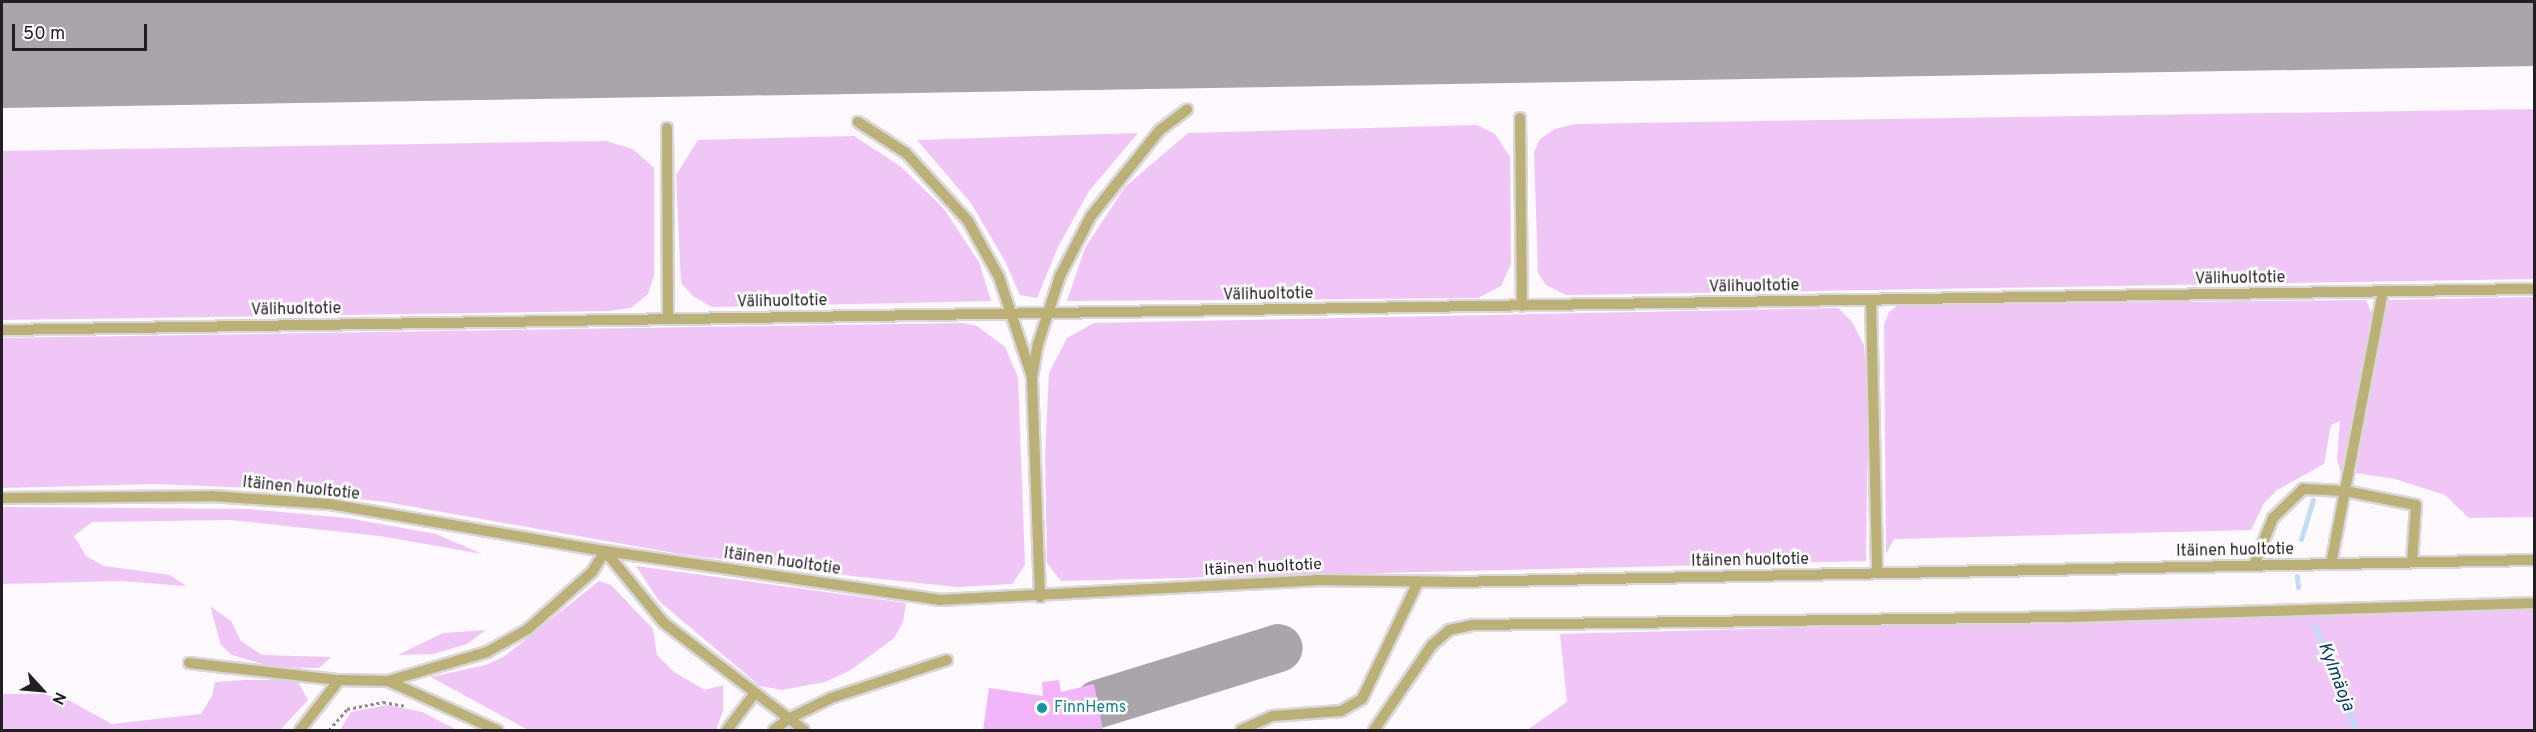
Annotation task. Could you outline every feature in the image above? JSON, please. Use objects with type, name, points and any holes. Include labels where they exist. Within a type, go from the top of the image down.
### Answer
[{"type":"lane","points":[[1032,377],[1060,276],[1091,216],[1160,130],[1187,110]]},
{"type":"lane","points":[[1520,118],[1522,306]]},
{"type":"lane","points":[[858,122],[906,153],[955,204],[985,247],[1014,314],[1032,377],[1040,597]]},
{"type":"lane","points":[[668,128],[668,318]]},
{"type":"lane","name":"Välihuoltotie","points":[[2,330],[2535,289]]},
{"type":"lane","points":[[2331,564],[2383,292]]},
{"type":"lane","points":[[1871,300],[1877,573]]},
{"type":"lane","points":[[2254,565],[2273,519],[2287,501],[2303,489],[2345,490],[2416,505],[2412,562]]},
{"type":"lane","name":"Itäinen huoltotie","points":[[2,498],[211,496],[329,504],[605,552],[939,600],[1040,597],[1316,580],[1418,582],[2535,560]]},
{"type":"lane","points":[[189,663],[339,680],[388,681],[487,652],[528,629],[591,572],[605,552],[664,623],[804,730]]},
{"type":"lane","points":[[1240,730],[1272,716],[1341,711],[1362,699],[1418,582]]},
{"type":"lane","points":[[1374,730],[1432,645],[1449,630],[1473,625],[2066,617],[2535,603]]},
{"type":"lane","points":[[774,730],[788,719],[831,698],[947,660]]},
{"type":"lane","points":[[300,730],[339,680]]},
{"type":"lane","points":[[388,681],[497,730]]},
{"type":"lane","points":[[727,730],[755,693]]},
{"type":"path","points":[[329,730],[347,709],[384,702],[411,706]]},
{"type":"shaded area","points":[[2534,109],[2534,279],[1566,295],[1546,285],[1538,273],[1534,152],[1540,139],[1555,129],[1575,124]]},
{"type":"shaded area","points":[[1477,125],[1495,134],[1510,157],[1511,264],[1501,286],[1478,298],[1067,301],[1085,248],[1125,187],[1188,133]]},
{"type":"shaded area","points":[[1138,133],[1089,191],[1058,247],[1037,298],[1020,295],[1005,261],[971,203],[917,140]]},
{"type":"shaded area","points":[[854,136],[900,166],[944,209],[979,262],[991,301],[712,307],[694,297],[681,283],[676,175],[698,140]]},
{"type":"shaded area","points":[[606,141],[633,149],[654,168],[654,275],[648,294],[631,308],[609,311],[2,320],[2,151]]},
{"type":"shaded area","points":[[2534,297],[2534,517],[2469,518],[2445,495],[2395,479],[2356,473],[2386,300]]},
{"type":"shaded area","points":[[2366,300],[2372,314],[2341,473],[2337,459],[2340,421],[2331,425],[2324,464],[2277,490],[2264,503],[2251,530],[1894,539],[1886,554],[1884,325],[1889,312],[1898,305]]},
{"type":"shaded area","points":[[1838,308],[1852,322],[1864,345],[1868,402],[1866,561],[1061,581],[1047,563],[1045,454],[1049,373],[1067,338],[1094,323]]},
{"type":"shaded area","points":[[962,323],[977,326],[1005,347],[1018,377],[1025,565],[1012,584],[957,587],[853,576],[680,554],[386,502],[255,488],[155,484],[2,488],[2,338]]},
{"type":"shaded area","points":[[2,507],[249,509],[347,518],[436,534],[482,554],[380,536],[230,520],[92,522],[74,536],[86,556],[104,566],[170,575],[186,586],[121,581],[2,584]]},
{"type":"shaded area","points":[[636,566],[906,603],[903,622],[894,638],[851,670],[825,682],[782,690],[760,686],[659,601]]},
{"type":"shaded area","points":[[599,581],[611,585],[653,629],[657,655],[674,672],[705,690],[723,685],[723,711],[716,730],[528,730],[431,677],[486,665],[505,656]]},
{"type":"shaded area","points":[[210,606],[231,621],[241,641],[262,655],[331,657],[319,668],[273,667],[232,655],[221,645]]},
{"type":"shaded area","points":[[2534,608],[2534,730],[1527,730],[1567,702],[1560,634]]},
{"type":"shaded area","points":[[486,630],[467,644],[433,654],[398,655],[443,633]]},
{"type":"shaded area","points":[[297,680],[308,700],[280,730],[2,730],[2,694],[44,694],[70,701],[112,724],[201,714],[212,696],[215,682]]},
{"type":"shaded area","points":[[387,705],[422,712],[457,730],[340,730],[351,712]]},
{"type":"building","name":"FinnHems","points":[[1059,680],[1061,692],[1094,684],[1103,730],[983,730],[989,688],[1043,696],[1042,682]]},
{"type":"waterway","points":[[2301,539],[2313,500]]},
{"type":"waterway","points":[[2297,576],[2298,587]]},
{"type":"waterway","name":"Kylmäoja","points":[[2314,624],[2356,730]]},
{"type":"taxiway","points":[[318,42],[378,35],[428,20],[467,2]]},
{"type":"taxiway","points":[[743,2],[764,13],[807,26],[881,34]]},
{"type":"taxiway","points":[[1216,25],[1285,2]]},
{"type":"taxiway","points":[[1631,2],[1660,11],[1716,19]]},
{"type":"taxiway","points":[[1098,704],[1279,648]]},
{"type":"runway","points":[[2,47],[2534,5]]},
{"type":"place","name":"FinnHems","points":[[1042,708]]}]
